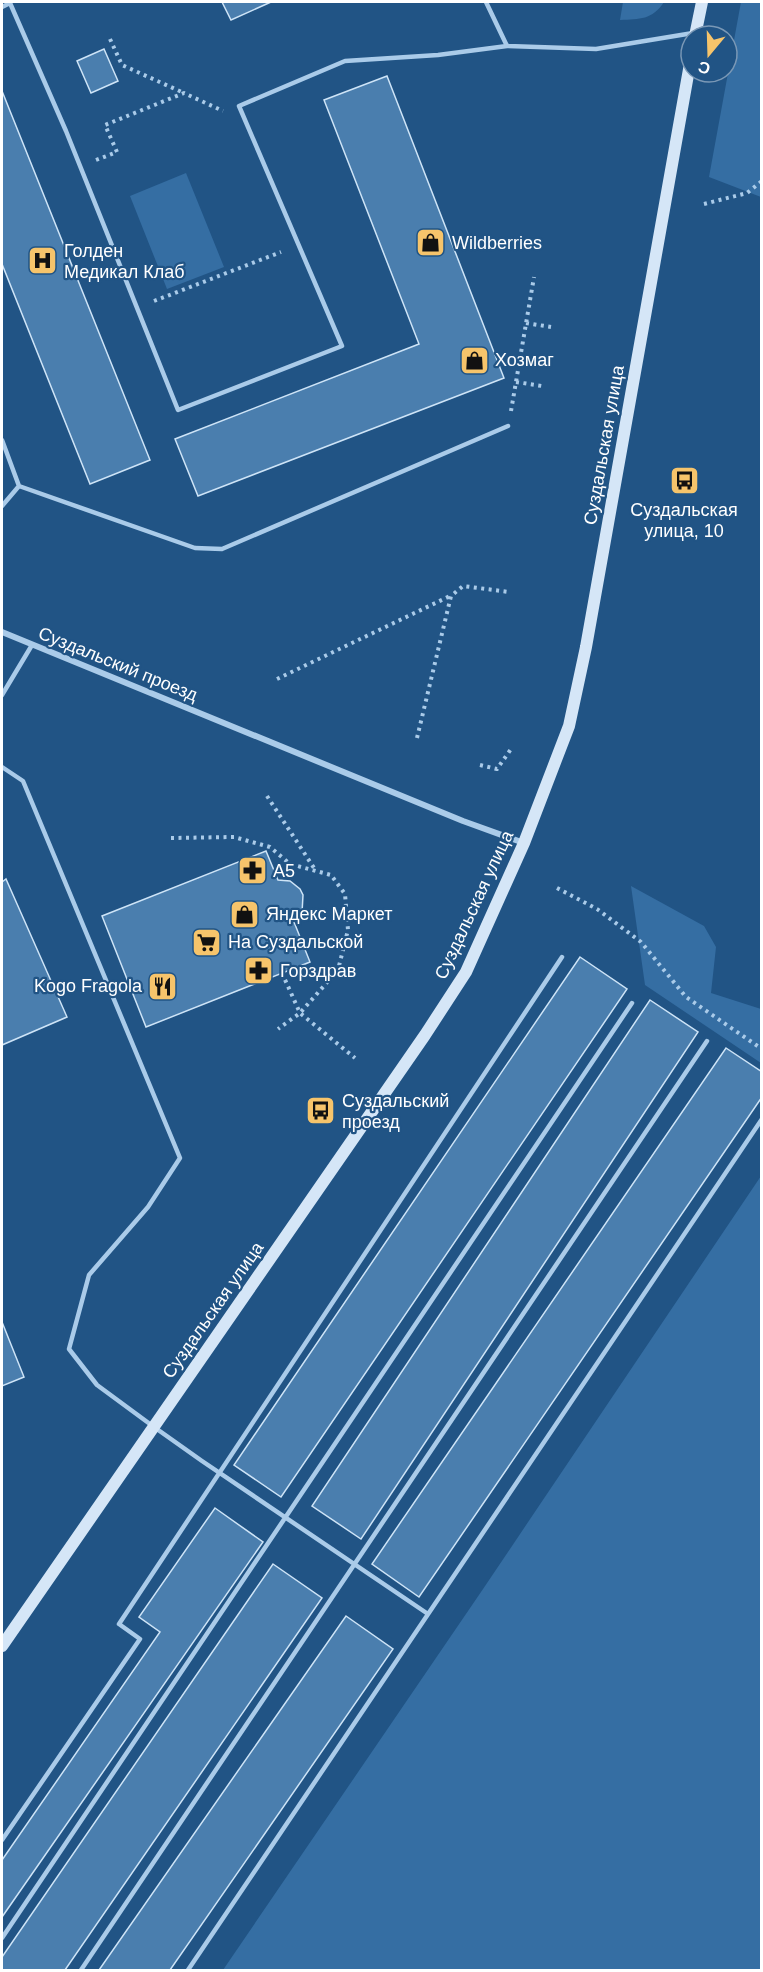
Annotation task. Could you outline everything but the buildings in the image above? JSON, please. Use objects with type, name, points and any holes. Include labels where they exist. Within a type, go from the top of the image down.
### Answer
[{"type":"street","points":[[697,24],[702,2]]},
{"type":"street","name":"Суздальская улица","points":[[2,1644],[425,1035],[466,972],[524,843],[569,726],[586,647],[686,84]]},
{"type":"street","name":"Суздальский проезд","points":[[2,632],[463,821],[524,843]]},
{"type":"lane","points":[[486,2],[507,46]]},
{"type":"lane","points":[[2,6],[10,3],[80,167],[178,410],[342,345],[239,106],[345,61],[438,55],[507,46],[596,49],[679,36]]},
{"type":"lane","points":[[19,486],[195,548],[222,549],[508,426]]},
{"type":"lane","points":[[2,440],[19,486]]},
{"type":"lane","points":[[2,506],[19,486]]},
{"type":"lane","points":[[2,695],[32,645]]},
{"type":"lane","points":[[2,767],[23,781],[180,1158],[148,1207],[89,1275],[69,1349],[97,1385],[219,1473],[428,1614]]},
{"type":"lane","points":[[2,1840],[140,1639],[119,1624],[562,957]]},
{"type":"lane","points":[[2,1938],[632,1003]]},
{"type":"lane","points":[[81,1971],[707,1041]]},
{"type":"lane","points":[[188,1971],[762,1119]]},
{"type":"path","points":[[110,39],[122,64],[245,121]]},
{"type":"path","points":[[80,167],[117,152],[105,125],[184,93]]},
{"type":"path","points":[[704,204],[747,193],[762,181]]},
{"type":"path","points":[[137,308],[299,245]]},
{"type":"path","points":[[508,426],[534,278]]},
{"type":"path","points":[[526,323],[551,327]]},
{"type":"path","points":[[516,382],[542,386]]},
{"type":"path","points":[[277,679],[451,596],[463,586],[509,591]]},
{"type":"path","points":[[417,738],[451,596]]},
{"type":"path","points":[[480,765],[497,769],[511,749]]},
{"type":"path","points":[[267,796],[316,871]]},
{"type":"path","points":[[171,838],[234,837],[270,847],[290,864],[331,875],[345,894],[348,930],[338,970],[300,1013],[278,1029]]},
{"type":"path","points":[[557,888],[597,909],[641,942],[686,997],[762,1049]]},
{"type":"path","points":[[282,973],[300,1013],[355,1058]]},
{"type":"shaded area","points":[[623,2],[664,2],[650,15],[640,19],[620,20]]},
{"type":"shaded area","points":[[741,2],[761,2],[761,197],[709,177],[726,84],[739,84],[739,24],[737,24]]},
{"type":"shaded area","points":[[186,173],[224,267],[167,289],[130,196]]},
{"type":"shaded area","points":[[631,886],[704,926],[716,947],[711,993],[761,1009],[761,1063],[645,985]]},
{"type":"shaded area","points":[[761,1176],[761,1970],[223,1970],[481,1592]]},
{"type":"place","name":"Wildberries","points":[[431,243]]},
{"type":"place","name":"Голден Медикал Клаб","points":[[43,261]]},
{"type":"place","name":"Хозмаг","points":[[474,360]]},
{"type":"place","name":"Суздальская улица, 10","points":[[684,481]]},
{"type":"place","name":"А5","points":[[252,871]]},
{"type":"place","name":"Яндекс Маркет","points":[[245,914]]},
{"type":"place","name":"На Суздальской","points":[[207,942]]},
{"type":"place","name":"Горздрав","points":[[259,971]]},
{"type":"place","name":"Kogo Fragola","points":[[163,986]]},
{"type":"place","name":"Суздальский проезд","points":[[321,1111]]}]
